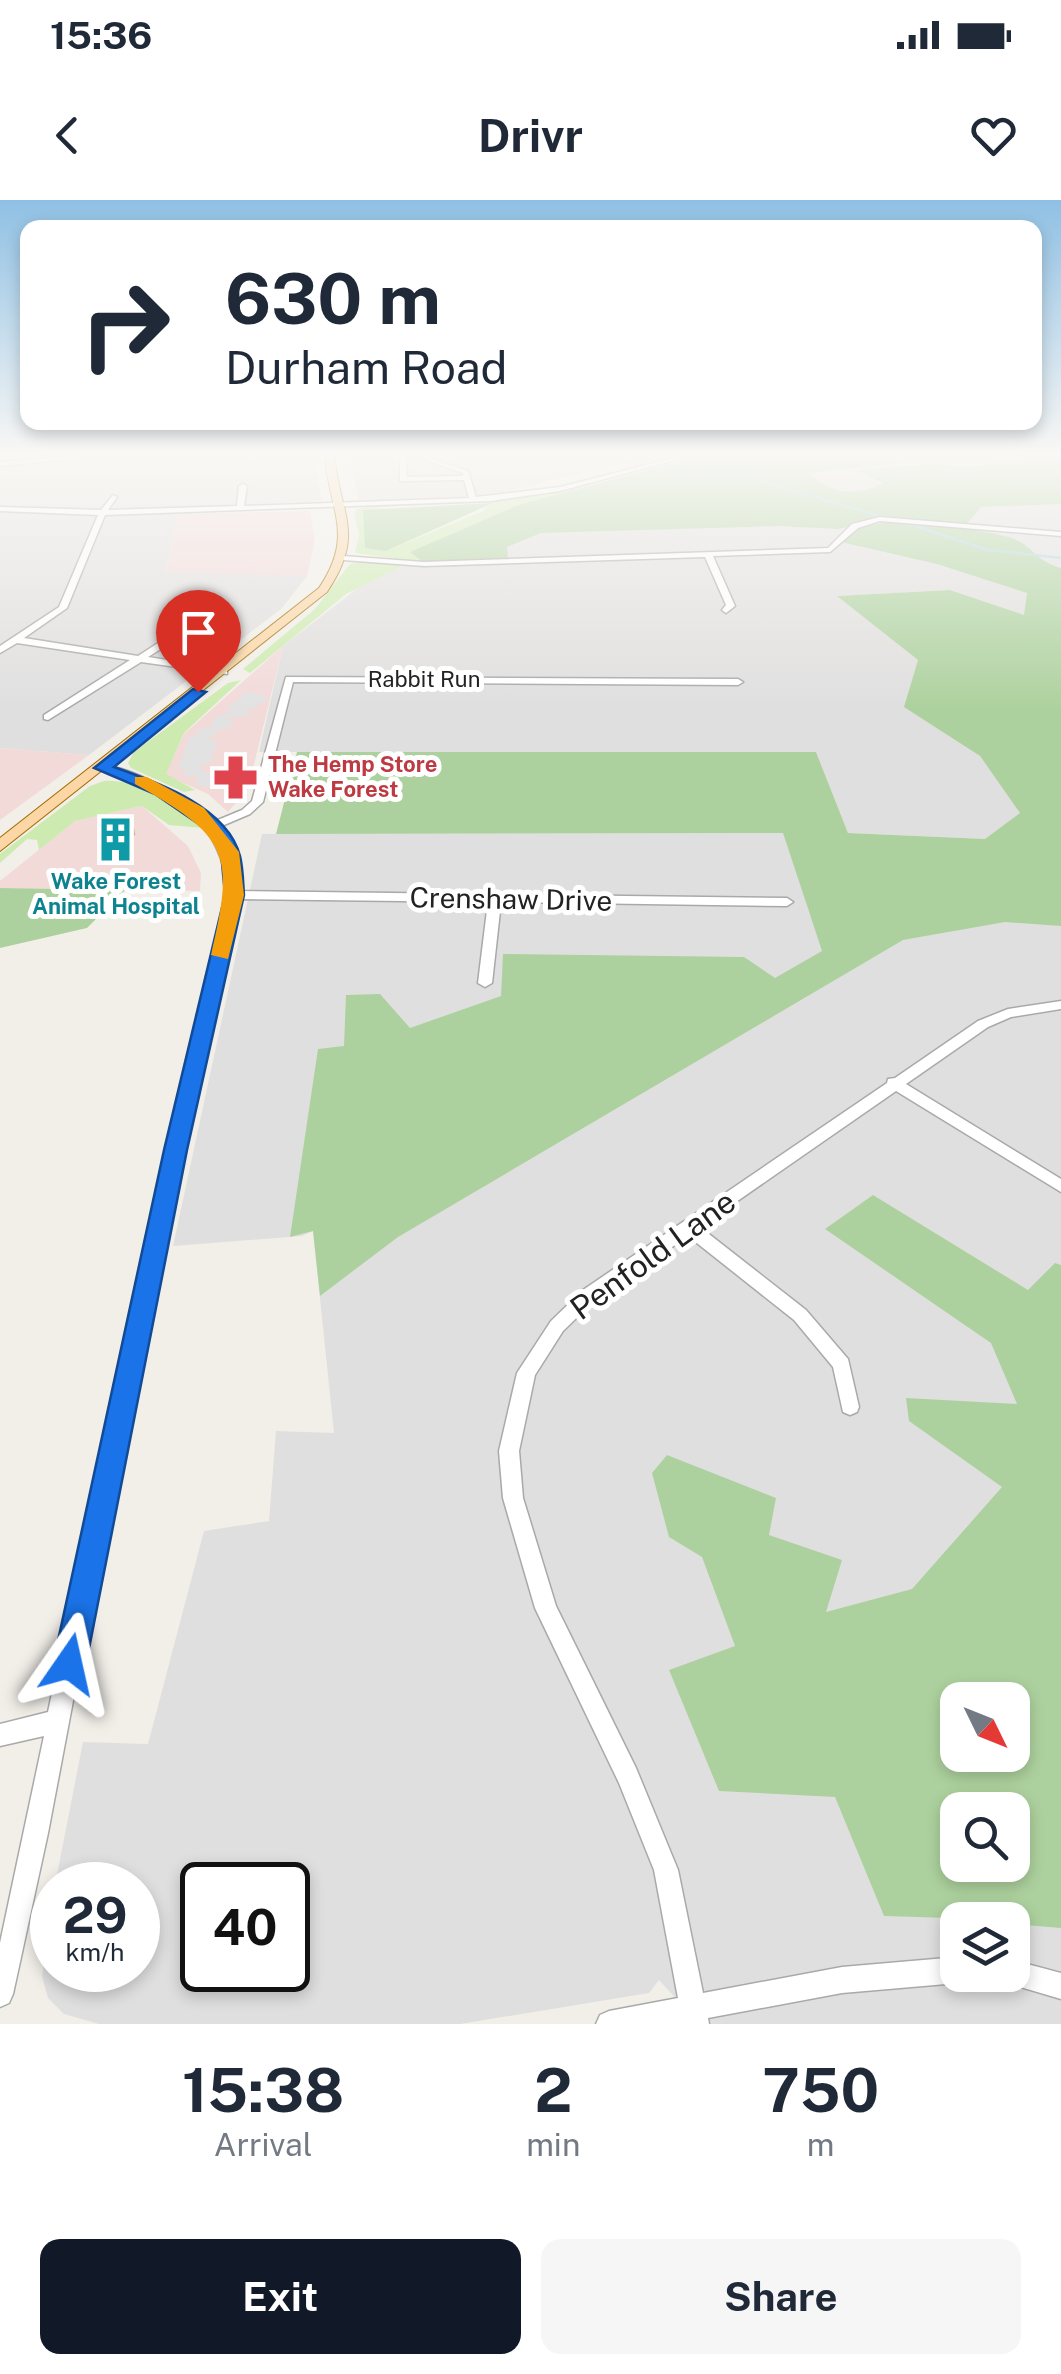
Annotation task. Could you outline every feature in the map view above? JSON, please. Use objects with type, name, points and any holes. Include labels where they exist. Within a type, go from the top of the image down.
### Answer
[{"type":"main road","points":[[0,846],[311,602],[343,558],[347,539]]},
{"type":"street","points":[[0,650],[59,613],[69,600],[93,539]]},
{"type":"street","points":[[343,558],[424,564],[830,550],[841,539]]},
{"type":"street","points":[[708,554],[731,606],[726,610]]},
{"type":"street","points":[[48,717],[174,636],[206,600]]},
{"type":"street","points":[[22,637],[224,672]]},
{"type":"street","name":"Rabbit Run","points":[[212,826],[230,820],[257,802],[289,679],[738,682]]},
{"type":"street","points":[[0,1994],[30,1872],[168,1189],[235,895],[230,852],[212,826],[161,790],[102,768]]},
{"type":"street","name":"Crenshaw Drive","points":[[235,895],[787,902]]},
{"type":"street","points":[[485,983],[494,898]]},
{"type":"street","name":"Penfold Lane","points":[[695,2015],[666,1870],[628,1776],[546,1608],[513,1498],[509,1451],[526,1373],[557,1326],[590,1295],[893,1082],[983,1024],[1008,1013],[1061,1005]]},
{"type":"street","points":[[893,1082],[1061,1186]]},
{"type":"street","points":[[688,1227],[800,1315],[842,1364],[850,1407]]},
{"type":"street","points":[[0,1734],[59,1721]]},
{"type":"street","points":[[609,2024],[695,2015],[842,1980],[940,1972]]},
{"type":"street","points":[[1030,1978],[1061,1986]]},
{"type":"shaded area","points":[[0,539],[173,539],[166,571],[307,576],[281,609],[89,755],[0,748]]},
{"type":"shaded area","points":[[173,539],[315,539],[307,576],[166,572]]},
{"type":"shaded area","points":[[471,539],[1061,539],[1061,570],[1027,592],[1025,616],[950,590],[838,596],[918,660],[905,707],[980,756],[1021,814],[985,839],[848,833],[816,752],[259,752],[283,646],[367,581]]},
{"type":"shaded area","points":[[283,646],[248,789],[228,812],[208,794],[165,775],[184,734]]},
{"type":"shaded area","points":[[247,692],[269,697],[255,708],[247,708],[251,714],[223,720],[233,721],[230,728],[221,729],[207,740],[217,741],[210,763],[198,766],[210,776],[221,776],[217,786],[196,786],[198,775],[188,777],[181,773],[188,769],[178,769],[189,737],[198,736],[194,734],[202,728],[211,728],[214,718],[233,710],[227,708]]},
{"type":"shaded area","points":[[0,748],[89,755],[0,820]]},
{"type":"shaded area","points":[[142,806],[188,846],[201,873],[200,891],[0,888],[0,881],[75,821]]},
{"type":"shaded area","points":[[1061,827],[1061,2024],[699,2024],[659,1980],[649,1993],[460,2024],[99,2024],[64,2014],[46,1992],[160,1992],[160,1862],[60,1862],[83,1742],[148,1744],[204,1531],[269,1521],[276,1431],[334,1433],[313,1231],[302,1236],[173,1246],[262,834],[784,833],[810,915]]},
{"type":"green space","points":[[358,539],[385,539],[386,551],[415,539],[441,539],[411,552],[424,563],[355,553]]},
{"type":"green space","points":[[365,539],[412,539],[386,551],[365,548]]},
{"type":"green space","points":[[440,539],[526,539],[507,547],[508,559],[424,563],[410,552]]},
{"type":"green space","points":[[1014,539],[1061,568],[1061,926],[1005,922],[903,940],[398,1237],[320,1296],[313,1231],[290,1237],[318,1049],[344,1046],[346,995],[380,994],[410,1028],[501,996],[503,954],[744,957],[775,978],[822,951],[783,833],[276,834],[297,752],[816,752],[848,833],[985,839],[1020,813],[980,756],[904,707],[918,660],[837,596],[950,590],[1024,615],[1027,593],[937,564],[841,542]]},
{"type":"green space","points":[[367,561],[403,566],[346,594],[250,673],[243,669],[315,609],[350,564]]},
{"type":"green space","points":[[241,680],[184,733],[166,774],[195,790],[184,792],[131,768],[128,763],[134,752],[228,683]]},
{"type":"green space","points":[[104,781],[160,793],[186,809],[203,828],[169,825],[142,806],[75,821],[39,850],[37,840],[27,839],[0,863],[0,854],[90,786]]},
{"type":"green space","points":[[0,888],[125,890],[87,928],[0,948]]},
{"type":"green space","points":[[873,1195],[1028,1290],[1055,1263],[1061,1265],[1061,1928],[1030,1925],[1030,1902],[940,1902],[940,1918],[884,1916],[835,1797],[719,1791],[669,1670],[735,1646],[702,1557],[669,1537],[652,1473],[667,1455],[776,1498],[769,1535],[842,1560],[826,1612],[912,1589],[1002,1487],[909,1421],[906,1398],[1017,1404],[991,1343],[825,1229]]},
{"type":"building","name":"Wake Forest Animal Hospital","points":[[131,821],[134,834],[126,842],[129,853],[112,856],[102,847],[102,826]]},
{"type":"waterway","points":[[955,539],[988,550],[1061,558]]},
{"type":"slow traffic","points":[[141,781],[198,812],[230,852],[235,895],[221,955]]},
{"type":"place","name":"The Hemp Store Wake Forest","points":[[235,777]]},
{"type":"place","name":"Wake Forest Animal Hospital","points":[[116,839]]},
{"type":"route","points":[[69,1664],[176,1150],[235,895],[230,852],[198,812],[146,783],[102,768],[198,692]]}]
